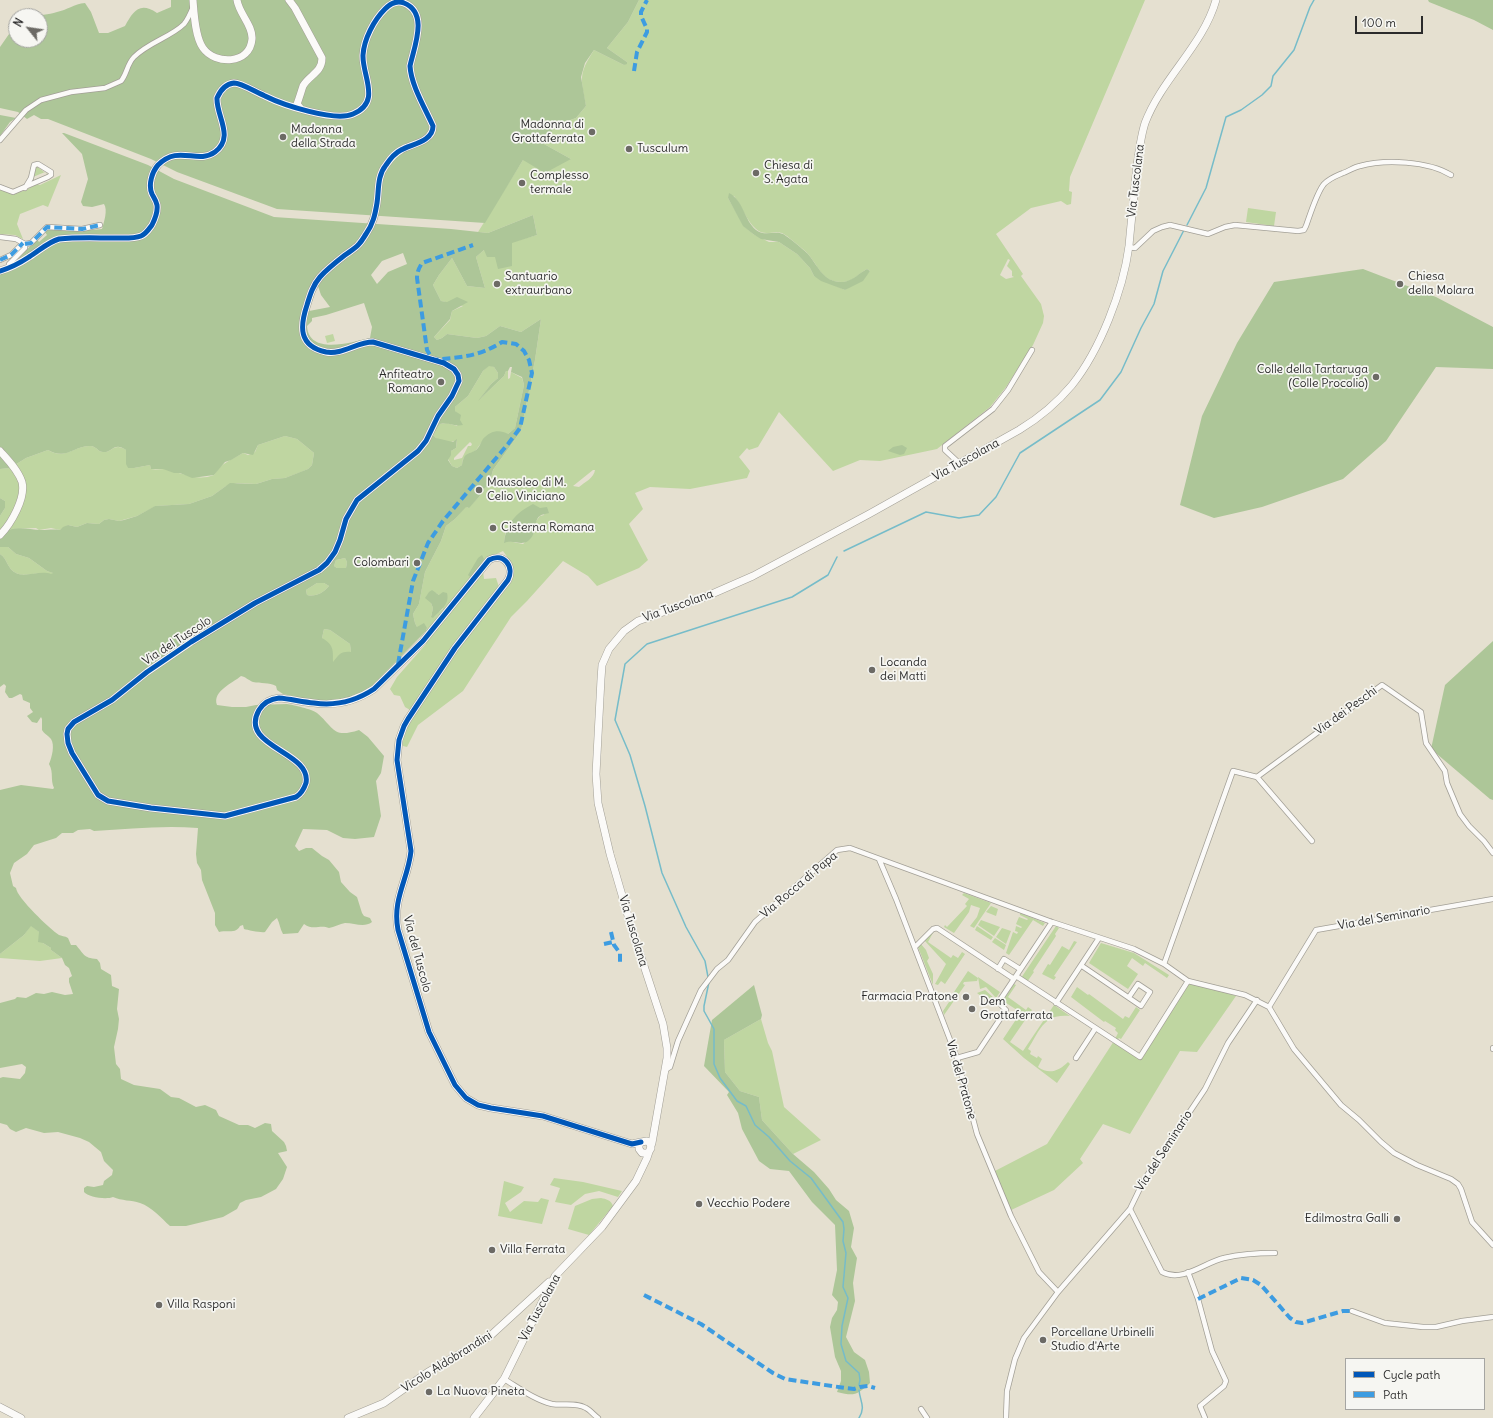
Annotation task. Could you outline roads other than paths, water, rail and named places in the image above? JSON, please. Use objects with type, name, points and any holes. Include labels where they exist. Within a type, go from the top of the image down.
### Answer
[{"type":"street","points":[[193,3],[198,38],[203,48],[214,57],[235,59],[246,54],[251,45],[252,39],[250,28],[238,7],[237,0]]},
{"type":"street","points":[[289,0],[295,8],[322,58],[321,67],[308,80],[297,104],[301,109]]},
{"type":"street","name":"Via Tuscolana","points":[[555,1276],[602,1227],[636,1181],[645,1163],[651,1149],[668,1048],[663,1024],[631,926],[610,854],[598,803],[596,774],[600,692],[602,670],[606,655],[619,636],[638,620],[705,597],[753,576],[1014,434],[1036,420],[1056,402],[1073,383],[1092,353],[1110,315],[1121,283],[1128,247],[1138,157],[1144,126],[1154,104],[1204,27],[1216,0]]},
{"type":"street","name":"Via del Tuscolo","points":[[0,270],[9,268],[28,258],[53,241],[60,239],[129,238],[144,234],[152,225],[156,213],[157,206],[151,190],[151,180],[157,167],[166,158],[172,156],[210,155],[222,144],[224,128],[217,98],[222,89],[228,85],[234,83],[240,84],[268,97],[301,109],[342,116],[355,114],[365,106],[367,100],[369,86],[365,73],[363,56],[373,25],[381,13],[393,3],[402,2],[413,9],[418,23],[410,71],[433,129],[431,134],[419,143],[402,149],[386,165],[382,172],[378,187],[378,201],[372,223],[358,245],[328,268],[315,284],[303,318],[302,332],[308,343],[314,348],[327,352],[345,349],[362,342],[373,342],[444,363],[451,366],[459,378],[452,396],[438,416],[423,446],[357,500],[346,519],[338,545],[327,563],[319,570],[255,603],[191,642],[147,672],[112,700],[74,722],[68,729],[67,734],[69,746],[95,790],[100,797],[108,801],[151,808],[225,816],[296,797],[303,791],[306,780],[305,772],[297,762],[265,740],[259,734],[256,718],[264,703],[279,698],[329,704],[350,701],[366,695],[423,642],[489,560],[494,557],[504,559],[510,567],[508,580],[455,648],[411,714],[400,734],[397,746],[397,760],[411,851],[410,861],[397,904],[397,923],[429,1032],[455,1085],[466,1098],[478,1105],[543,1116],[632,1144]]},
{"type":"street","points":[[0,140],[26,110],[41,100],[68,92],[106,88],[121,81],[128,65],[135,56],[151,44],[183,25],[193,3]]},
{"type":"street","points":[[290,105],[297,100],[302,92]]},
{"type":"street","points":[[302,92],[300,102],[311,111]]},
{"type":"street","points":[[1128,247],[1134,248],[1153,231],[1170,225],[1205,233],[1235,225],[1285,231],[1304,230],[1317,195],[1323,186],[1332,178],[1361,165],[1388,163],[1414,164],[1432,167],[1451,175]]},
{"type":"street","points":[[0,187],[13,192],[25,188],[48,178],[51,176],[51,172],[38,164],[34,165],[31,178],[25,188]]},
{"type":"street","points":[[0,260],[11,255],[24,244],[31,243],[48,227],[82,229],[100,225]]},
{"type":"street","points":[[0,237],[16,239],[24,244]]},
{"type":"street","points":[[9,268],[9,264],[25,248],[24,244]]},
{"type":"street","points":[[960,464],[945,450],[945,446],[993,408],[1008,390],[1032,350]]},
{"type":"street","points":[[0,451],[13,466],[22,482],[22,492],[17,511],[6,530],[0,536]]},
{"type":"street","name":"Via dei Peschi","points":[[1257,777],[1382,685],[1421,712],[1426,743],[1445,771],[1447,783],[1460,814],[1493,853]]},
{"type":"street","points":[[1164,964],[1233,771],[1257,777],[1312,841]]},
{"type":"street","name":"Via Rocca di Papa","points":[[665,1070],[670,1067],[678,1041],[700,990],[717,969],[728,960],[755,922],[837,850],[850,848],[863,852],[1052,922],[1134,949],[1164,964],[1188,981]]},
{"type":"street","name":"Via del Pratone","points":[[879,859],[915,947],[957,1058],[977,1134],[1011,1216],[1039,1272],[1058,1292]]},
{"type":"street","name":"Via del Seminario","points":[[1269,1007],[1316,930],[1493,899]]},
{"type":"street","points":[[957,1058],[978,1052],[1006,1010],[1001,1006],[1000,1000],[1052,922]]},
{"type":"street","points":[[915,947],[933,928],[936,928],[998,969],[1056,1003],[1140,1057],[1188,981],[1242,994],[1256,1000],[1269,1007],[1294,1049],[1331,1094],[1390,1150],[1409,1162],[1457,1182],[1461,1189],[1472,1222],[1493,1245]]},
{"type":"street","points":[[1056,1003],[1082,966],[1099,938]]},
{"type":"street","points":[[998,969],[1004,959],[1020,969]]},
{"type":"street","points":[[1082,966],[1141,1006],[1150,992],[1138,984],[1129,997]]},
{"type":"street","name":"Via del Seminario","points":[[1006,1418],[1007,1391],[1019,1348],[1024,1338],[1058,1292],[1130,1209],[1144,1180],[1204,1091],[1228,1043],[1256,1000]]},
{"type":"street","points":[[1076,1058],[1095,1029]]},
{"type":"street","points":[[645,1163],[645,1159],[638,1146],[654,1133]]},
{"type":"street","points":[[647,1141],[650,1143],[651,1149],[646,1153],[640,1151],[632,1144],[647,1141]]},
{"type":"street","points":[[1130,1209],[1162,1272],[1166,1274],[1175,1275],[1188,1272],[1222,1258],[1244,1254],[1275,1253]]},
{"type":"street","points":[[1188,1272],[1198,1299],[1212,1351],[1226,1381],[1222,1387],[1201,1404],[1200,1408],[1205,1418]]},
{"type":"street","name":"Vicolo Aldobrandini","points":[[348,1418],[384,1404],[428,1372],[489,1338],[543,1293],[555,1276]]},
{"type":"street","name":"Via Tuscolana","points":[[474,1418],[504,1379],[543,1293]]},
{"type":"street","points":[[1352,1311],[1388,1324],[1423,1327],[1436,1327],[1462,1321],[1493,1317]]},
{"type":"street","points":[[504,1379],[552,1404],[582,1406],[598,1418]]},
{"type":"street","points":[[0,1407],[20,1418]]},
{"type":"street","points":[[920,1409],[927,1418]]},
{"type":"waterway","points":[[1187,225],[1206,188],[1226,117],[1241,110],[1262,95],[1271,86],[1273,76],[1294,50],[1314,0]]},
{"type":"waterway","points":[[844,551],[926,512],[959,518],[979,515],[996,497],[1020,453],[1100,400],[1121,372],[1141,328],[1154,304],[1163,271],[1184,230]]},
{"type":"waterway","points":[[708,977],[705,961],[686,927],[662,873],[630,755],[615,720],[625,664],[647,644],[792,597],[828,575],[837,557]]},
{"type":"waterway","points":[[709,982],[704,1011],[714,1029],[714,1064],[720,1078],[737,1101],[746,1106],[755,1125],[769,1137],[790,1161],[811,1178],[843,1222],[843,1241],[846,1253],[843,1287],[848,1298],[842,1326],[841,1344],[846,1361],[859,1373],[859,1385]]},
{"type":"waterway","points":[[859,1390],[862,1407],[859,1418]]},
{"type":"place","name":"Madonna di Grottaferrata","points":[[592,132]]},
{"type":"place","name":"Madonna della Strada","points":[[283,137]]},
{"type":"place","name":"Tusculum","points":[[629,149]]},
{"type":"place","name":"Chiesa di S. Agata","points":[[756,173]]},
{"type":"place","name":"Complesso termale","points":[[522,183]]},
{"type":"place","name":"Santuario extraurbano","points":[[497,284]]},
{"type":"place","name":"Chiesa della Molara","points":[[1400,284]]},
{"type":"place","name":"Colle della Tartaruga (Colle Procolio)","points":[[1376,377]]},
{"type":"place","name":"Anfiteatro Romano","points":[[441,382]]},
{"type":"place","name":"Mausoleo di M. Celio Viniciano","points":[[479,490]]},
{"type":"place","name":"Cisterna Romana","points":[[493,528]]},
{"type":"place","name":"Colombari","points":[[417,563]]},
{"type":"place","name":"Locanda dei Matti","points":[[872,670]]},
{"type":"place","name":"Farmacia Pratone","points":[[966,997]]},
{"type":"place","name":"Dem Grottaferrata","points":[[972,1009]]},
{"type":"place","name":"Vecchio Podere","points":[[699,1204]]},
{"type":"place","name":"Edilmostra Galli","points":[[1397,1219]]},
{"type":"place","name":"Villa Ferrata","points":[[492,1250]]},
{"type":"place","name":"Villa Rasponi","points":[[159,1305]]},
{"type":"place","name":"Porcellane Urbinelli Studio d'Arte","points":[[1043,1340]]},
{"type":"place","name":"La Nuova Pineta","points":[[429,1392]]}]
